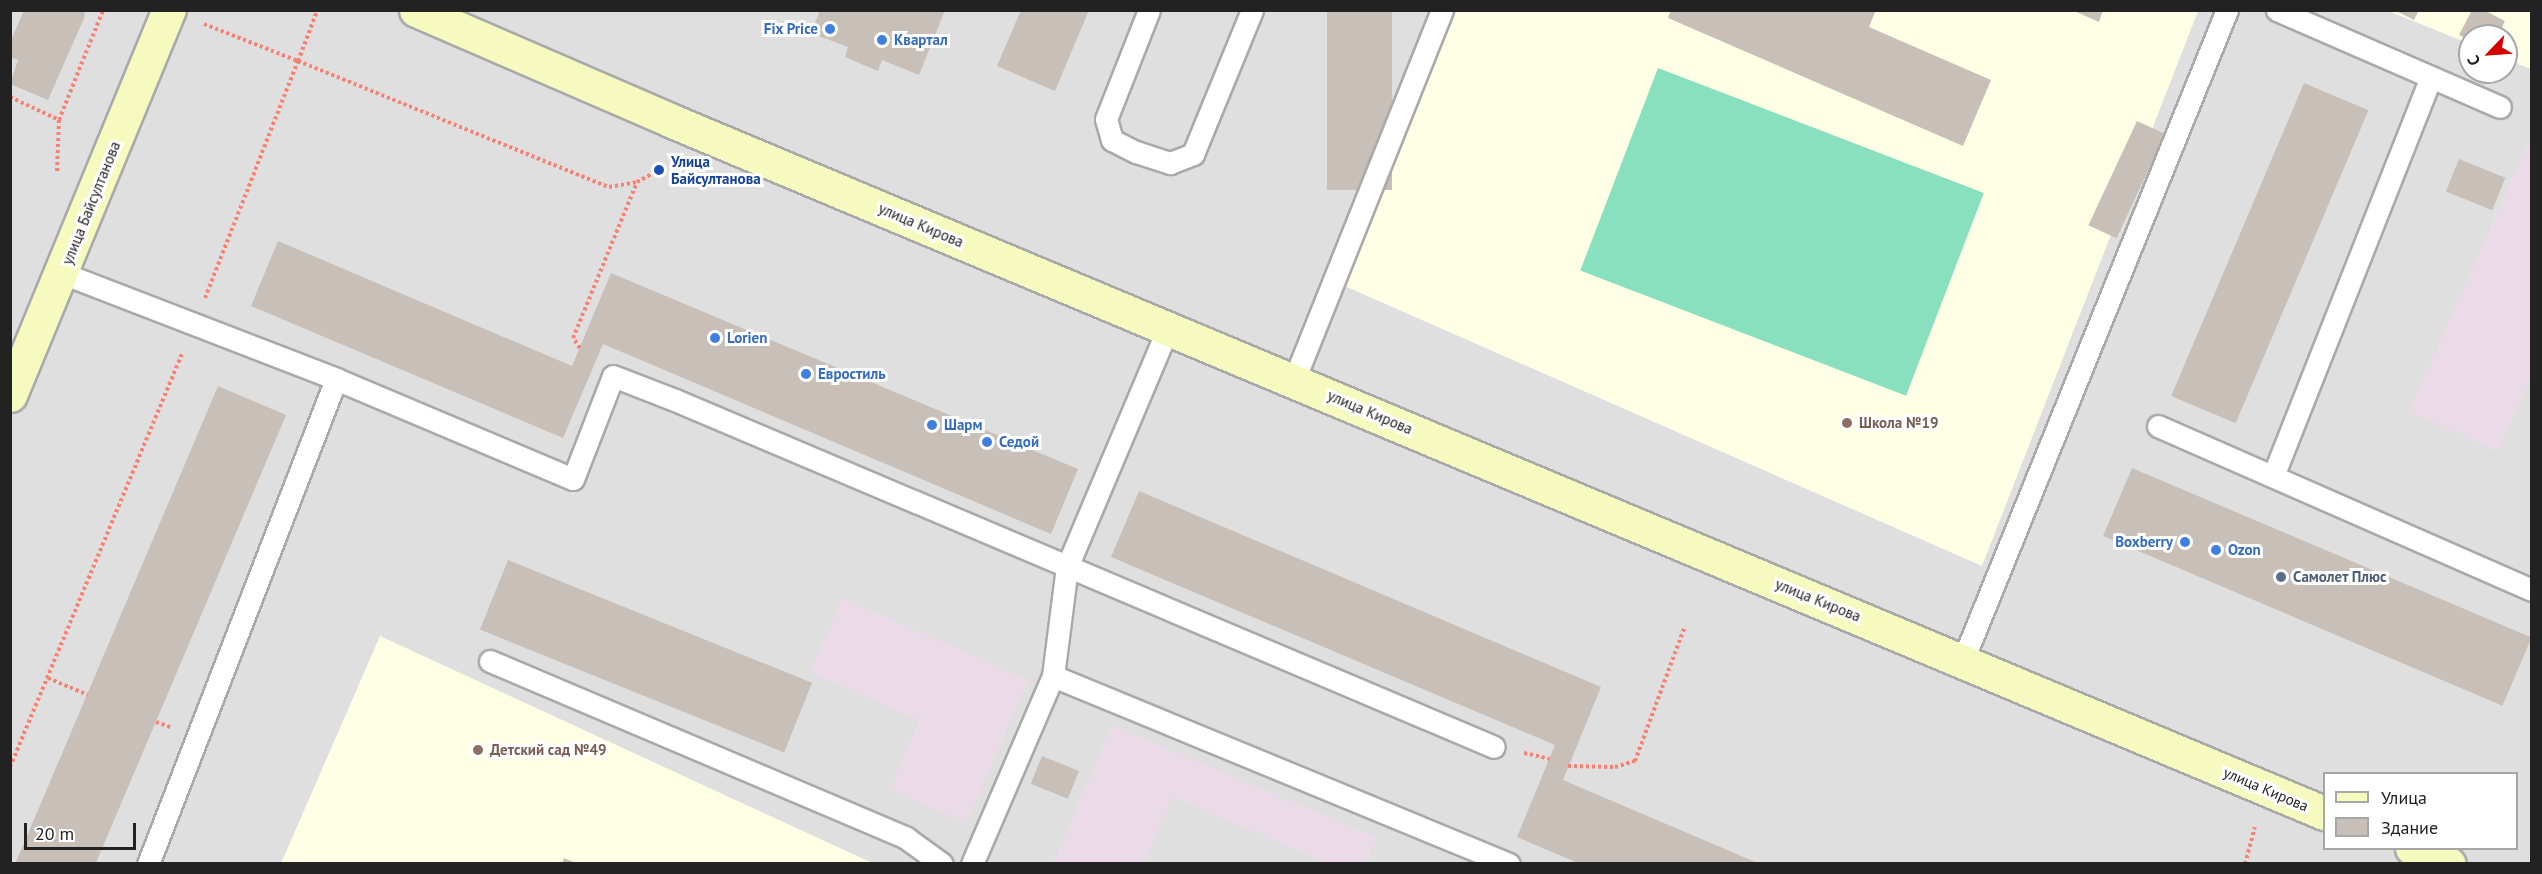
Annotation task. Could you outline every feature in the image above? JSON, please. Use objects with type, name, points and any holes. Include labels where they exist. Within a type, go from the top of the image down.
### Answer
[{"type":"main road","name":"улица Байсултанова","points":[[10,395],[170,10]]},
{"type":"main road","name":"улица Кирова","points":[[416,10],[672,122],[1294,380],[2323,812]]},
{"type":"main road","points":[[2414,850],[2449,864]]},
{"type":"lane","points":[[1149,10],[1106,118],[1112,140],[1136,152],[1170,163],[1193,154],[1252,10]]},
{"type":"lane","points":[[1294,380],[1442,10]]},
{"type":"lane","points":[[1963,660],[2227,10]]},
{"type":"lane","points":[[2277,10],[2500,107]]},
{"type":"lane","points":[[2273,476],[2431,77]]},
{"type":"lane","points":[[62,273],[336,380],[573,479],[612,376],[675,400],[1494,747]]},
{"type":"lane","points":[[972,864],[1053,676],[1067,567],[1168,328]]},
{"type":"lane","points":[[148,864],[336,380]]},
{"type":"lane","points":[[2158,426],[2532,590]]},
{"type":"lane","points":[[490,661],[906,838],[942,864]]},
{"type":"lane","points":[[1053,676],[1509,864]]},
{"type":"path","points":[[57,171],[58,120],[103,10]]},
{"type":"path","points":[[10,767],[194,325],[318,11]]},
{"type":"path","points":[[204,24],[609,187],[637,182],[659,170]]},
{"type":"path","points":[[10,97],[58,120]]},
{"type":"path","points":[[580,348],[573,338],[637,182]]},
{"type":"path","points":[[1568,766],[1615,767],[1635,761],[1685,626]]},
{"type":"path","points":[[48,678],[88,695]]},
{"type":"path","points":[[2245,864],[2255,827]]},
{"type":"shaded area","points":[[10,11],[1448,11],[1981,566],[2198,11],[2389,11],[2458,39],[2458,84],[2518,84],[2518,64],[2531,69],[2531,863],[872,863],[380,637],[281,863],[11,863]]},
{"type":"shaded area","name":"Школа №19","points":[[1448,11],[2198,11],[1982,566],[1331,280]]},
{"type":"shaded area","points":[[2389,11],[2531,11],[2531,69],[2518,64],[2518,24],[2458,24],[2458,39]]},
{"type":"shaded area","points":[[2531,137],[2531,375],[2498,451],[2409,411]]},
{"type":"shaded area","points":[[843,598],[1028,680],[966,823],[890,789],[919,720],[810,672]]},
{"type":"shaded area","name":"Детский сад №49","points":[[380,636],[872,863],[281,864]]},
{"type":"shaded area","points":[[1112,725],[1377,838],[1366,863],[1328,863],[1172,797],[1144,863],[1054,863]]},
{"type":"green space","points":[[1658,68],[1984,193],[1906,396],[1580,271]]},
{"type":"building","points":[[24,10],[84,10],[85,16],[48,100],[10,84],[18,60],[10,57],[10,43]]},
{"type":"building","name":"Квартал","points":[[820,10],[945,10],[919,75],[882,60],[878,71],[845,57],[848,47],[811,33]]},
{"type":"building","points":[[1021,10],[1089,10],[1055,91],[997,66]]},
{"type":"building","points":[[1327,10],[1392,10],[1392,190],[1327,190]]},
{"type":"building","points":[[1671,10],[1876,10],[1869,27],[1991,80],[1963,146],[1668,18]]},
{"type":"building","points":[[2072,10],[2103,10],[2099,22]]},
{"type":"building","points":[[2394,10],[2419,10],[2414,20]]},
{"type":"building","points":[[2472,10],[2484,10],[2505,21],[2504,24],[2465,24]]},
{"type":"building","points":[[2304,83],[2368,110],[2236,423],[2171,396]]},
{"type":"building","points":[[2137,121],[2165,134],[2116,238],[2088,225]]},
{"type":"building","points":[[2459,159],[2505,178],[2492,210],[2446,191]]},
{"type":"building","points":[[278,241],[572,366],[611,273],[1078,469],[1051,534],[603,344],[563,438],[251,306]]},
{"type":"building","points":[[218,386],[286,415],[95,864],[15,864]]},
{"type":"building","points":[[2132,468],[2531,638],[2503,706],[2103,536]]},
{"type":"building","points":[[1139,491],[1601,687],[1563,780],[1760,864],[1580,864],[1517,837],[1555,745],[1111,557]]},
{"type":"building","points":[[508,560],[812,683],[784,752],[480,630]]},
{"type":"building","points":[[1042,756],[1079,771],[1068,799],[1031,784]]},
{"type":"building","points":[[564,858],[578,864],[562,864]]},
{"type":"place","name":"Fix Price","points":[[830,29]]},
{"type":"place","name":"Квартал","points":[[882,40]]},
{"type":"place","name":"Улица Байсултанова","points":[[659,170]]},
{"type":"place","name":"Lorien","points":[[715,338]]},
{"type":"place","name":"Евростиль","points":[[806,374]]},
{"type":"place","name":"Школа №19","points":[[1847,423]]},
{"type":"place","name":"Шарм","points":[[932,425]]},
{"type":"place","name":"Седой","points":[[987,442]]},
{"type":"place","name":"Boxberry","points":[[2185,542]]},
{"type":"place","name":"Ozon","points":[[2216,550]]},
{"type":"place","name":"Самолет Плюс","points":[[2281,577]]},
{"type":"place","name":"Детский сад №49","points":[[478,750]]}]
